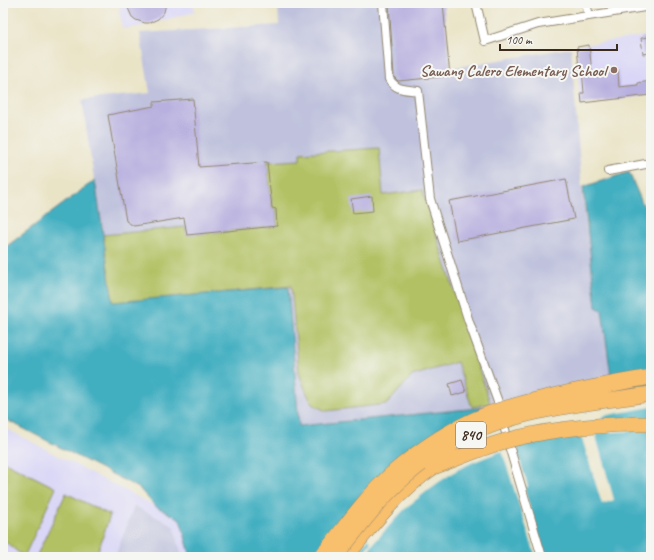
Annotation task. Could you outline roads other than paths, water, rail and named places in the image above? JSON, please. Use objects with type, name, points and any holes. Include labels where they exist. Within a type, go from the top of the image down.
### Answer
[{"type":"highway","points":[[321,557],[381,484],[424,448],[448,434],[483,416],[522,403],[651,377]]},
{"type":"highway","name":"840","points":[[335,557],[379,503],[405,477],[430,458],[459,440],[488,427],[528,414],[569,406],[651,394]]},
{"type":"highway","name":"840","points":[[346,557],[386,510],[411,484],[433,467],[462,449],[490,436],[525,424],[570,414],[651,402]]},
{"type":"highway","points":[[433,467],[489,446],[545,432],[599,425],[651,424]]},
{"type":"street","points":[[383,3],[389,79],[393,85],[399,88],[418,91],[430,199],[469,322],[498,402],[510,449],[542,557]]},
{"type":"street","points":[[476,3],[485,41],[538,24],[651,6]]},
{"type":"street","points":[[586,3],[589,16]]},
{"type":"street","points":[[608,171],[651,163]]},
{"type":"water","points":[[629,172],[643,205],[651,211],[651,557],[191,557],[180,519],[155,506],[139,488],[3,418],[3,249],[95,180],[113,302],[288,287],[299,426],[488,407],[502,451],[516,447],[505,406],[567,395],[581,435],[594,433],[583,394],[613,391],[602,310],[596,307],[583,187]]},
{"type":"place","name":"Sawang Calero Elementary School","points":[[614,70]]}]
